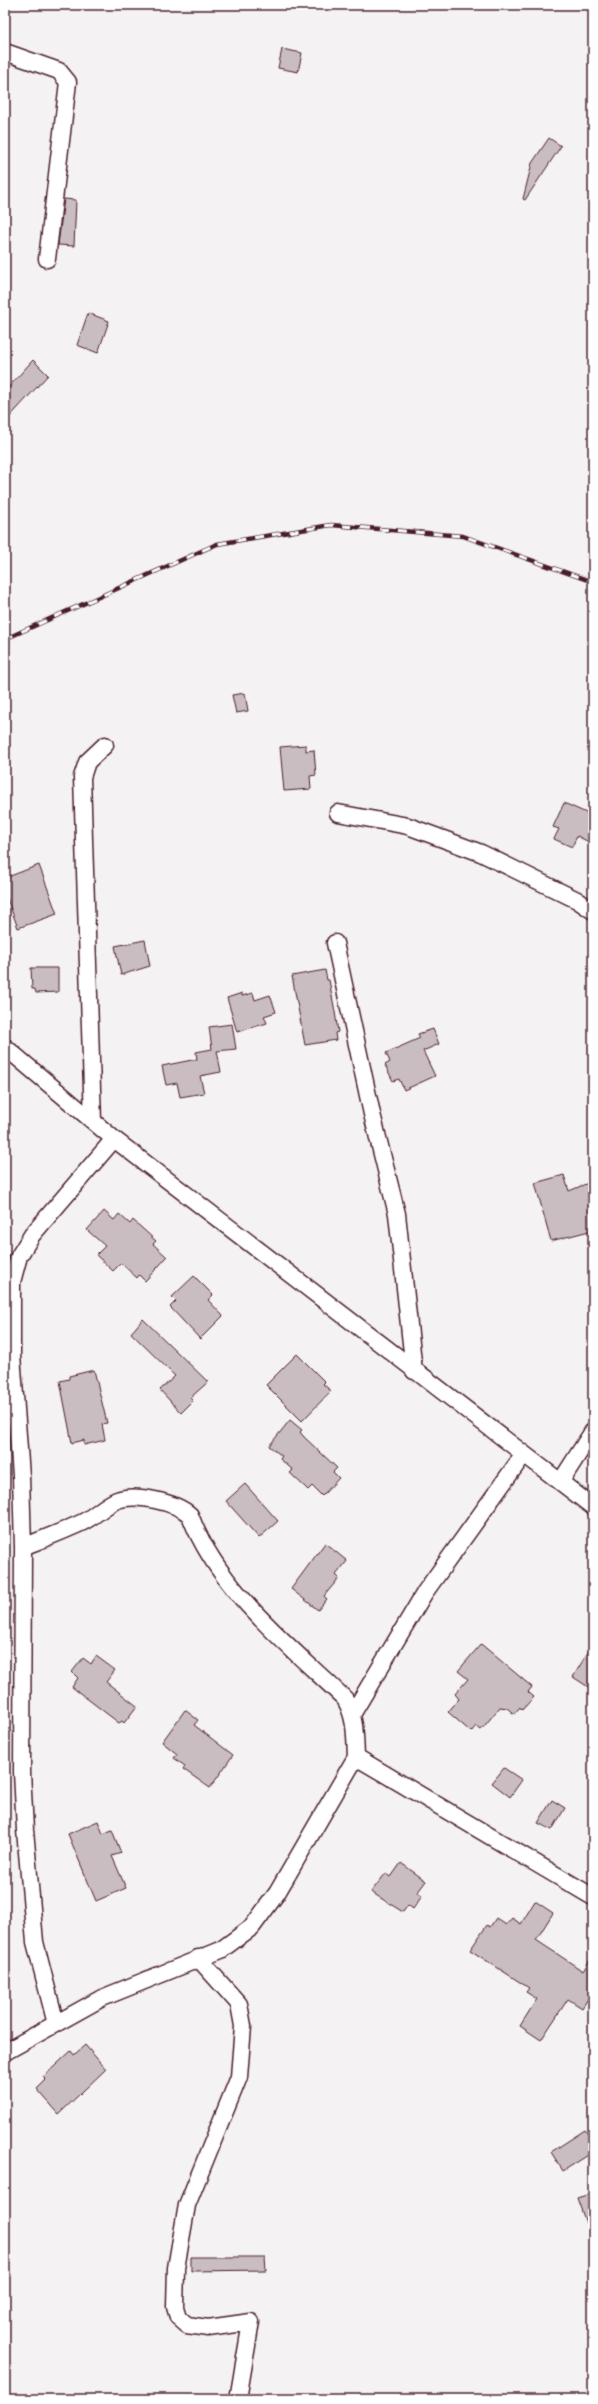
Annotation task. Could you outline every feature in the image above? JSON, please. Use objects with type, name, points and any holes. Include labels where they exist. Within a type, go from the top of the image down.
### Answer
[{"type":"street","points":[[5,52],[59,72],[68,82],[47,259]]},
{"type":"street","points":[[93,1121],[82,777],[87,762],[105,745]]},
{"type":"street","points":[[338,813],[408,826],[481,853],[578,900],[593,911]]},
{"type":"street","points":[[335,944],[372,1114],[397,1214],[414,1371]]},
{"type":"street","points":[[5,1047],[114,1139],[414,1371],[561,1481],[593,1507]]},
{"type":"street","points":[[56,2024],[35,1942],[27,1860],[22,1772],[24,1547],[21,1476],[12,1355],[12,1282],[19,1256],[32,1235],[114,1139]]},
{"type":"street","points":[[561,1481],[593,1431]]},
{"type":"street","points":[[353,1713],[425,1592],[471,1525],[524,1454]]},
{"type":"street","points":[[5,2052],[102,1998],[221,1950],[252,1927],[277,1893],[356,1757],[353,1713],[345,1699],[242,1598],[218,1568],[190,1515],[184,1509],[150,1499],[133,1496],[117,1500],[84,1522],[24,1547]]},
{"type":"street","points":[[356,1757],[593,1897]]},
{"type":"street","points":[[198,1958],[239,2004],[243,2026],[239,2077],[187,2205],[176,2268],[175,2307],[178,2317],[188,2325],[208,2328],[252,2322],[238,2399]]},
{"type":"building","points":[[282,49],[302,53],[298,72],[278,68]]},
{"type":"building","points":[[549,138],[561,146],[525,200],[523,199],[532,163]]},
{"type":"building","points":[[64,199],[76,200],[74,246],[58,245]]},
{"type":"building","points":[[88,313],[109,321],[98,353],[77,345]]},
{"type":"building","points":[[33,360],[48,375],[5,422],[5,391]]},
{"type":"building","points":[[245,693],[248,711],[236,713],[232,695]]},
{"type":"building","points":[[306,745],[306,751],[314,750],[316,775],[310,776],[311,789],[284,791],[280,747]]},
{"type":"building","points":[[564,803],[593,816],[593,844],[577,836],[572,847],[554,839],[559,829],[553,827]]},
{"type":"building","points":[[39,865],[57,914],[18,928],[5,893],[5,878]]},
{"type":"building","points":[[145,940],[150,966],[121,975],[115,946]]},
{"type":"building","points":[[31,968],[58,968],[58,992],[36,993],[35,989],[32,989]]},
{"type":"building","points":[[325,970],[327,980],[329,980],[335,1012],[338,1032],[335,1033],[336,1040],[305,1045],[292,976]]},
{"type":"building","points":[[242,993],[242,996],[253,993],[255,1000],[270,995],[276,1012],[264,1016],[267,1023],[237,1032],[227,998]]},
{"type":"building","points":[[232,1024],[236,1049],[217,1051],[221,1072],[200,1076],[204,1093],[180,1097],[177,1083],[166,1085],[162,1066],[197,1059],[196,1052],[212,1049],[209,1027]]},
{"type":"building","points":[[433,1029],[439,1044],[423,1051],[435,1076],[404,1090],[399,1079],[393,1081],[385,1065],[390,1062],[386,1053],[420,1038],[418,1034]]},
{"type":"building","points":[[564,1175],[569,1191],[593,1181],[593,1230],[551,1241],[535,1183]]},
{"type":"building","points":[[104,1211],[114,1220],[119,1214],[130,1224],[133,1220],[156,1241],[153,1244],[167,1257],[145,1281],[139,1275],[137,1278],[121,1263],[113,1271],[96,1255],[105,1246],[87,1230]]},
{"type":"building","points":[[194,1276],[213,1295],[208,1300],[223,1316],[200,1339],[170,1307],[176,1301],[172,1297]]},
{"type":"building","points":[[143,1319],[208,1382],[190,1398],[193,1401],[181,1413],[160,1390],[175,1376],[131,1333]]},
{"type":"building","points":[[297,1354],[325,1382],[323,1384],[331,1391],[302,1421],[266,1385]]},
{"type":"building","points":[[94,1370],[107,1423],[102,1424],[105,1440],[84,1445],[84,1440],[72,1443],[60,1381],[69,1379],[69,1376]]},
{"type":"building","points":[[290,1420],[302,1430],[300,1432],[304,1437],[337,1468],[333,1472],[339,1478],[322,1496],[312,1486],[308,1490],[290,1473],[293,1470],[280,1459],[282,1456],[269,1446]]},
{"type":"building","points":[[245,1484],[278,1521],[259,1538],[226,1501]]},
{"type":"building","points":[[325,1543],[347,1561],[336,1575],[339,1578],[324,1596],[327,1599],[318,1610],[291,1589]]},
{"type":"building","points":[[481,1644],[532,1687],[528,1692],[534,1697],[522,1710],[520,1707],[514,1714],[507,1708],[500,1707],[481,1730],[476,1726],[471,1732],[448,1712],[459,1699],[455,1694],[468,1679],[458,1671]]},
{"type":"building","points":[[593,1644],[593,1690],[573,1677]]},
{"type":"building","points":[[96,1656],[115,1670],[106,1682],[137,1706],[124,1723],[122,1721],[119,1723],[72,1687],[78,1678],[72,1672],[83,1658],[91,1664]]},
{"type":"building","points":[[185,1710],[198,1720],[194,1725],[233,1755],[210,1788],[183,1769],[185,1766],[174,1758],[177,1754],[162,1742]]},
{"type":"building","points":[[504,1768],[522,1780],[510,1797],[492,1783]]},
{"type":"building","points":[[552,1800],[565,1808],[552,1830],[538,1823]]},
{"type":"building","points":[[98,1821],[103,1834],[112,1830],[121,1853],[112,1856],[126,1888],[96,1901],[68,1834]]},
{"type":"building","points":[[401,1863],[426,1881],[417,1893],[422,1896],[413,1909],[408,1905],[403,1912],[371,1892],[386,1873],[391,1877]]},
{"type":"building","points":[[535,1901],[553,1913],[536,1940],[583,1971],[593,1955],[593,1991],[582,2008],[568,1999],[541,2040],[520,2026],[537,1999],[526,1992],[529,1988],[470,1950],[487,1925],[490,1927],[496,1918],[506,1925],[512,1918],[521,1924]]},
{"type":"building","points":[[85,2045],[106,2069],[59,2114],[37,2089],[46,2080],[43,2077],[71,2051],[74,2055]]},
{"type":"building","points":[[585,2130],[593,2142],[593,2152],[563,2171],[551,2152]]},
{"type":"building","points":[[593,2193],[593,2236],[591,2237],[577,2198]]},
{"type":"building","points":[[191,2257],[265,2257],[266,2270],[191,2271]]},
{"type":"railway","points":[[5,639],[217,544],[331,525],[463,536],[593,582]]}]
